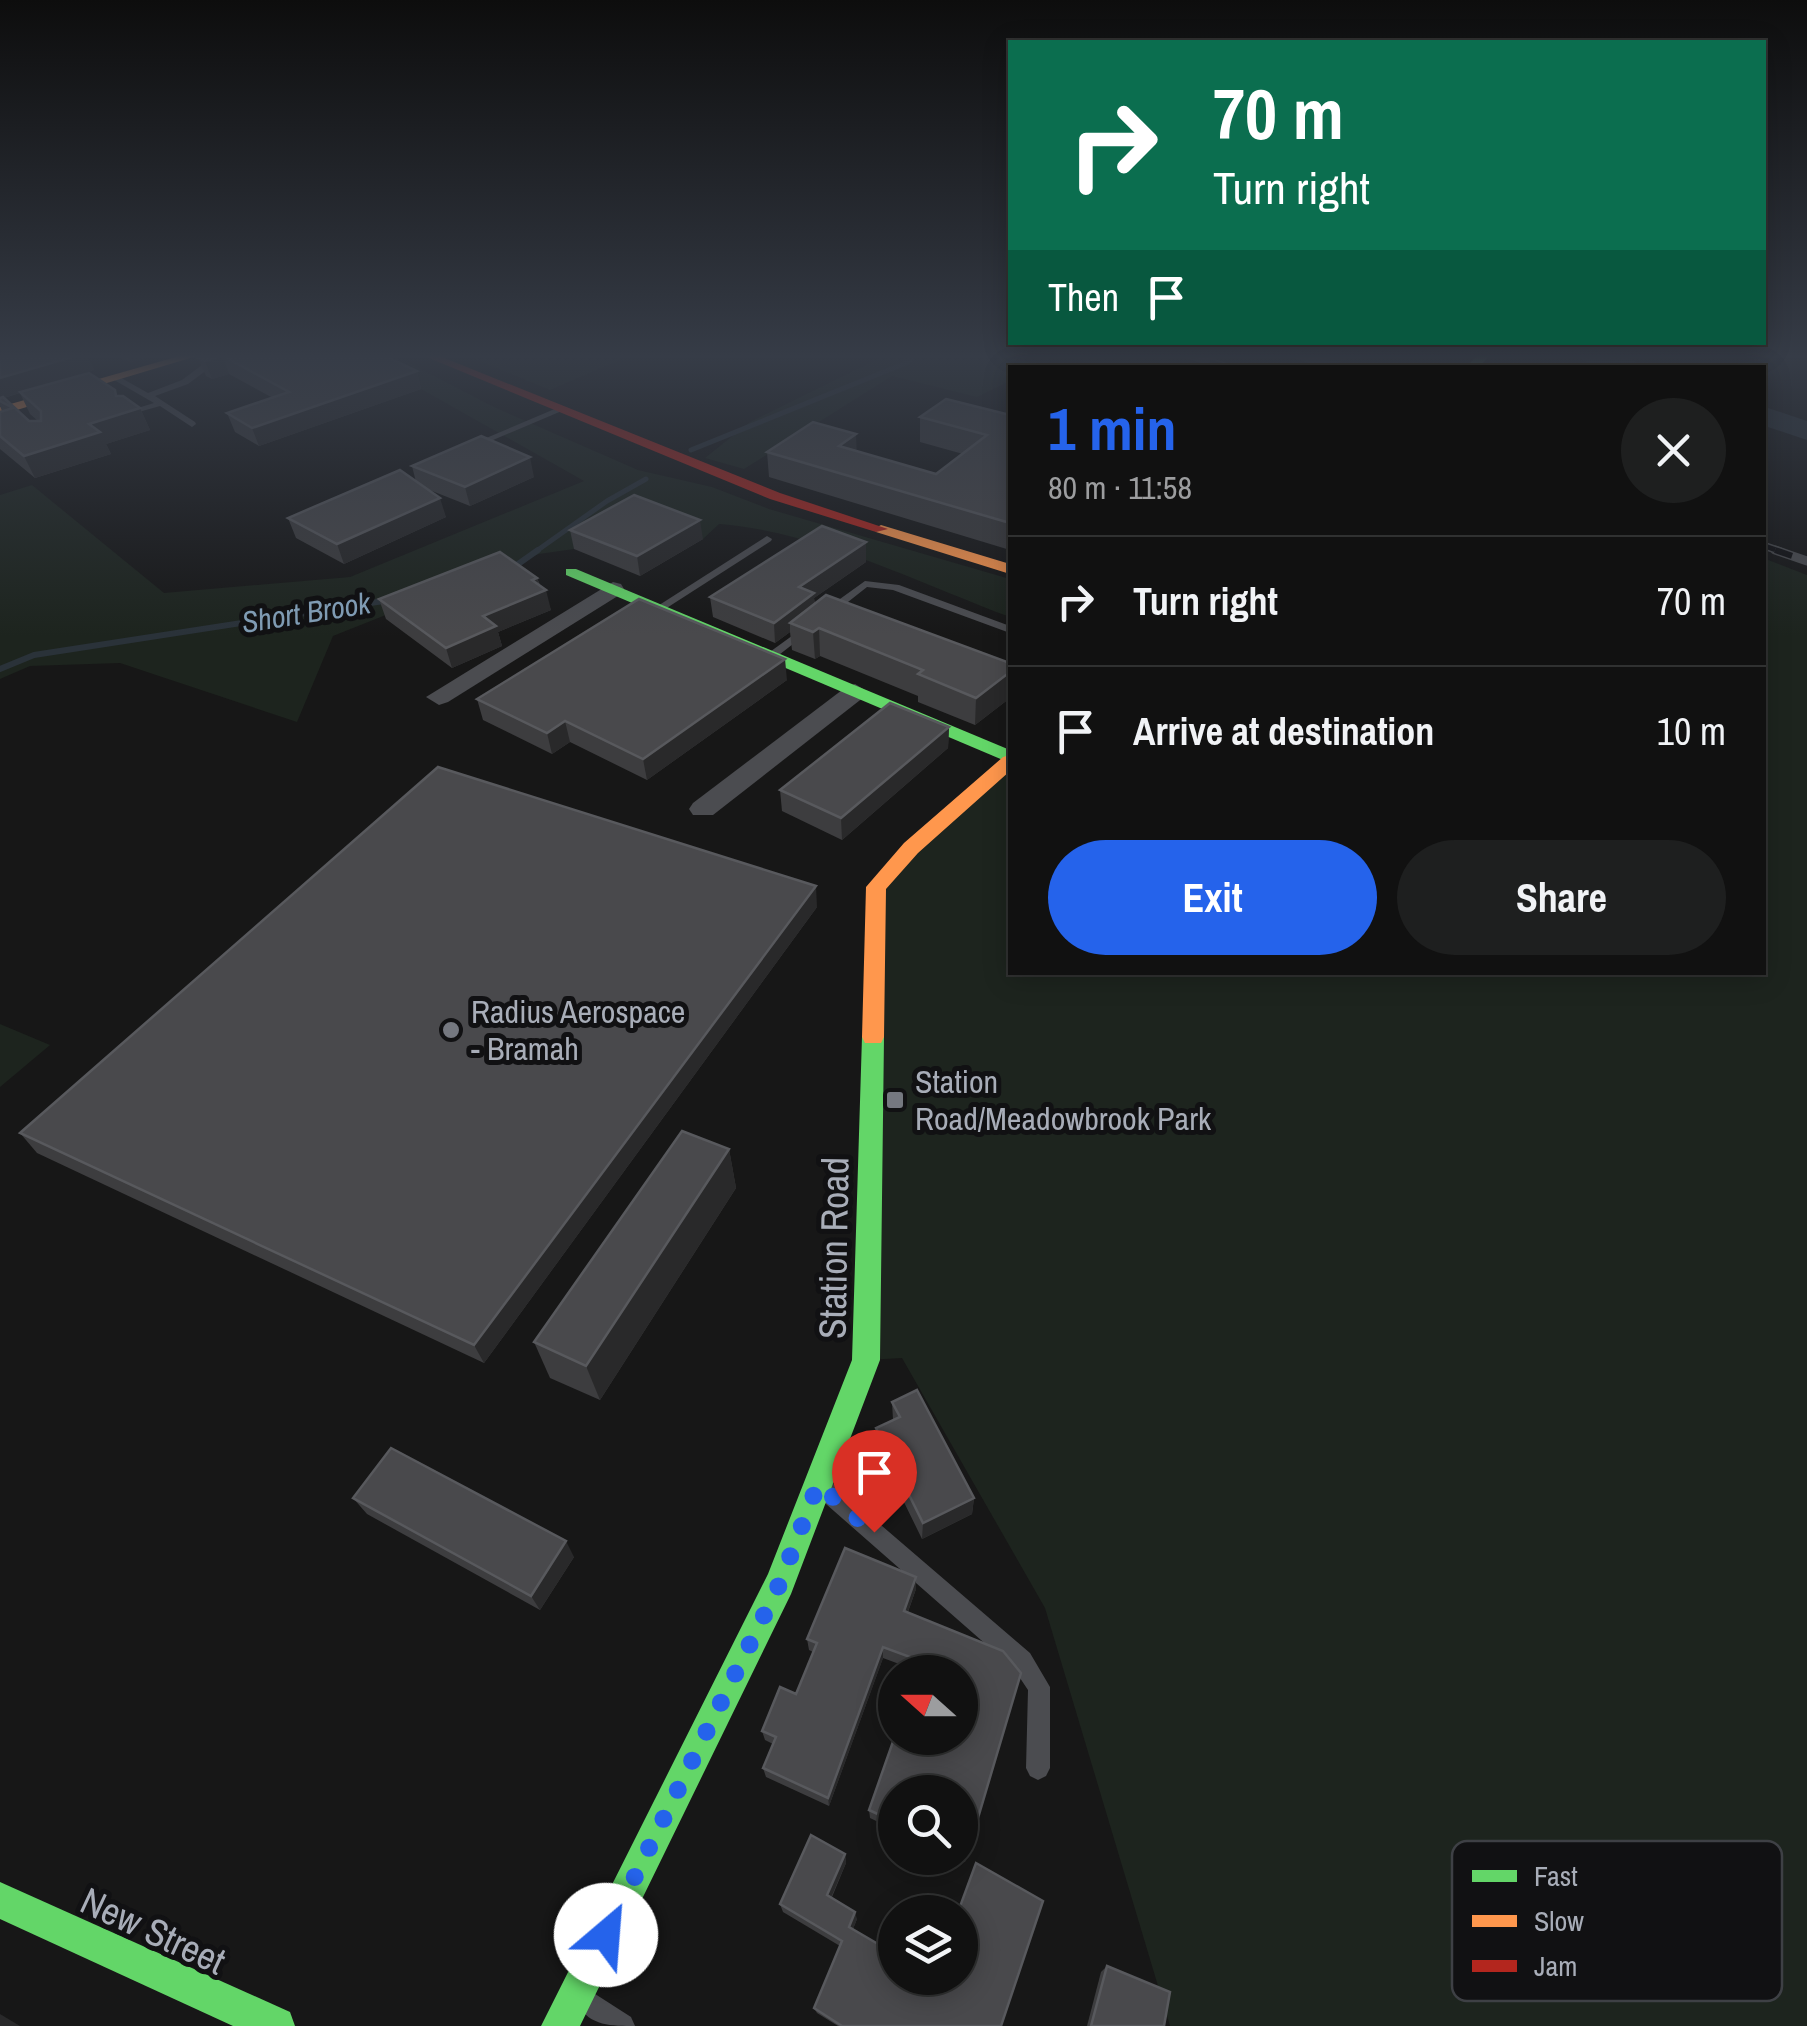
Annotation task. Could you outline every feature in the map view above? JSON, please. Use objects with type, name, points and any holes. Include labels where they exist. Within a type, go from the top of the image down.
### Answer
[{"type":"street","points":[[654,448],[775,496],[1008,568]]},
{"type":"street","points":[[571,572],[1008,758]]},
{"type":"street","points":[[438,697],[613,590]]},
{"type":"street","points":[[703,809],[855,692]]},
{"type":"street","name":"Station Road","points":[[560,2026],[780,1583],[866,1360],[876,887],[911,848],[1008,761]]},
{"type":"street","name":"New Street","points":[[0,1900],[276,2026]]},
{"type":"lane","points":[[658,609],[767,540]]},
{"type":"lane","points":[[771,656],[864,584],[895,586],[1008,629]]},
{"type":"lane","points":[[826,614],[844,620]]},
{"type":"lane","points":[[818,1484],[1022,1661],[1040,1687],[1038,1768]]},
{"type":"lane","points":[[576,1995],[622,2026]]},
{"type":"shaded area","points":[[525,448],[587,448],[638,470],[712,487],[769,509],[1008,578],[1008,616],[867,560],[794,537],[719,524],[703,539],[637,514],[574,549],[539,554],[333,636],[297,722],[120,663],[30,666],[0,679],[0,495],[32,485],[164,593],[350,577],[584,481]]},
{"type":"shaded area","points":[[718,448],[778,448],[744,469],[705,458]]},
{"type":"shaded area","points":[[1766,559],[1807,575],[1807,2026],[1170,2026],[1045,1608],[902,1358],[866,1360],[876,887],[1008,763],[1008,975],[1766,975]]},
{"type":"shaded area","points":[[0,1024],[50,1045],[0,1087]]},
{"type":"building","points":[[14,448],[51,448],[24,456]]},
{"type":"building","points":[[454,448],[508,448],[530,457],[465,487],[412,466]]},
{"type":"building","points":[[774,448],[844,448],[936,474],[971,448],[1008,448],[1008,522],[767,452]]},
{"type":"building","points":[[400,470],[440,498],[337,544],[288,518]]},
{"type":"building","points":[[634,495],[700,520],[637,556],[570,530]]},
{"type":"building","points":[[822,526],[866,542],[799,587],[814,593],[774,623],[710,597]]},
{"type":"building","points":[[500,552],[537,578],[532,580],[546,590],[483,616],[496,626],[446,648],[379,599]]},
{"type":"building","points":[[826,595],[1008,662],[1008,674],[976,698],[918,674],[923,670],[819,628],[813,632],[790,623]]},
{"type":"building","points":[[639,599],[785,659],[643,759],[565,721],[547,733],[477,699]]},
{"type":"building","points":[[890,703],[949,727],[841,818],[780,790]]},
{"type":"building","name":"Radius Aerospace - Bramah","points":[[438,767],[816,886],[474,1345],[20,1133]]},
{"type":"building","points":[[682,1131],[729,1149],[586,1366],[534,1342]]},
{"type":"building","points":[[917,1390],[974,1498],[923,1523],[876,1428],[900,1417],[892,1402]]},
{"type":"building","points":[[391,1448],[566,1541],[531,1596],[353,1498]]},
{"type":"building","points":[[845,1548],[916,1577],[904,1611],[1003,1651],[1021,1673],[978,1818],[978,1775],[881,1775],[888,1755],[978,1755],[978,1655],[905,1655],[883,1647],[828,1798],[763,1768],[776,1737],[762,1731],[780,1687],[796,1694],[817,1643],[807,1639]]},
{"type":"building","points":[[878,1784],[878,1814],[869,1810]]},
{"type":"building","points":[[811,1835],[845,1854],[827,1895],[855,1912],[849,1927],[878,1944],[878,1995],[978,1995],[978,1895],[964,1895],[972,1875],[978,1875],[978,1864],[1043,1901],[1001,2026],[842,2026],[814,2008],[842,1941],[780,1904]]},
{"type":"building","points":[[1107,1966],[1170,1992],[1164,2026],[1091,2026]]},
{"type":"waterway","name":"Short Brook","points":[[691,450],[697,448]]},
{"type":"waterway","name":"Short Brook","points":[[535,552],[607,501],[646,479]]},
{"type":"waterway","name":"Short Brook","points":[[511,569],[538,550]]},
{"type":"waterway","name":"Short Brook","points":[[0,669],[34,655],[390,600]]},
{"type":"railway","points":[[1766,546],[1782,552]]},
{"type":"railway","points":[[1775,550],[1807,561]]},
{"type":"traffic: fast","points":[[571,572],[1008,756]]},
{"type":"traffic: fast","points":[[560,2026],[780,1583],[866,1360],[873,1037]]},
{"type":"traffic: fast","points":[[0,1900],[276,2026]]},
{"type":"traffic: slow","points":[[881,529],[1008,568]]},
{"type":"traffic: slow","points":[[873,1037],[876,887],[911,848],[1008,763]]},
{"type":"traffic: jam","points":[[656,448],[775,496],[881,529]]},
{"type":"place","name":"Radius Aerospace - Bramah","points":[[451,1030]]},
{"type":"place","name":"Station Road/Meadowbrook Park","points":[[895,1100]]},
{"type":"route","points":[[606,1935],[780,1583],[818,1484],[874,1532]]}]
